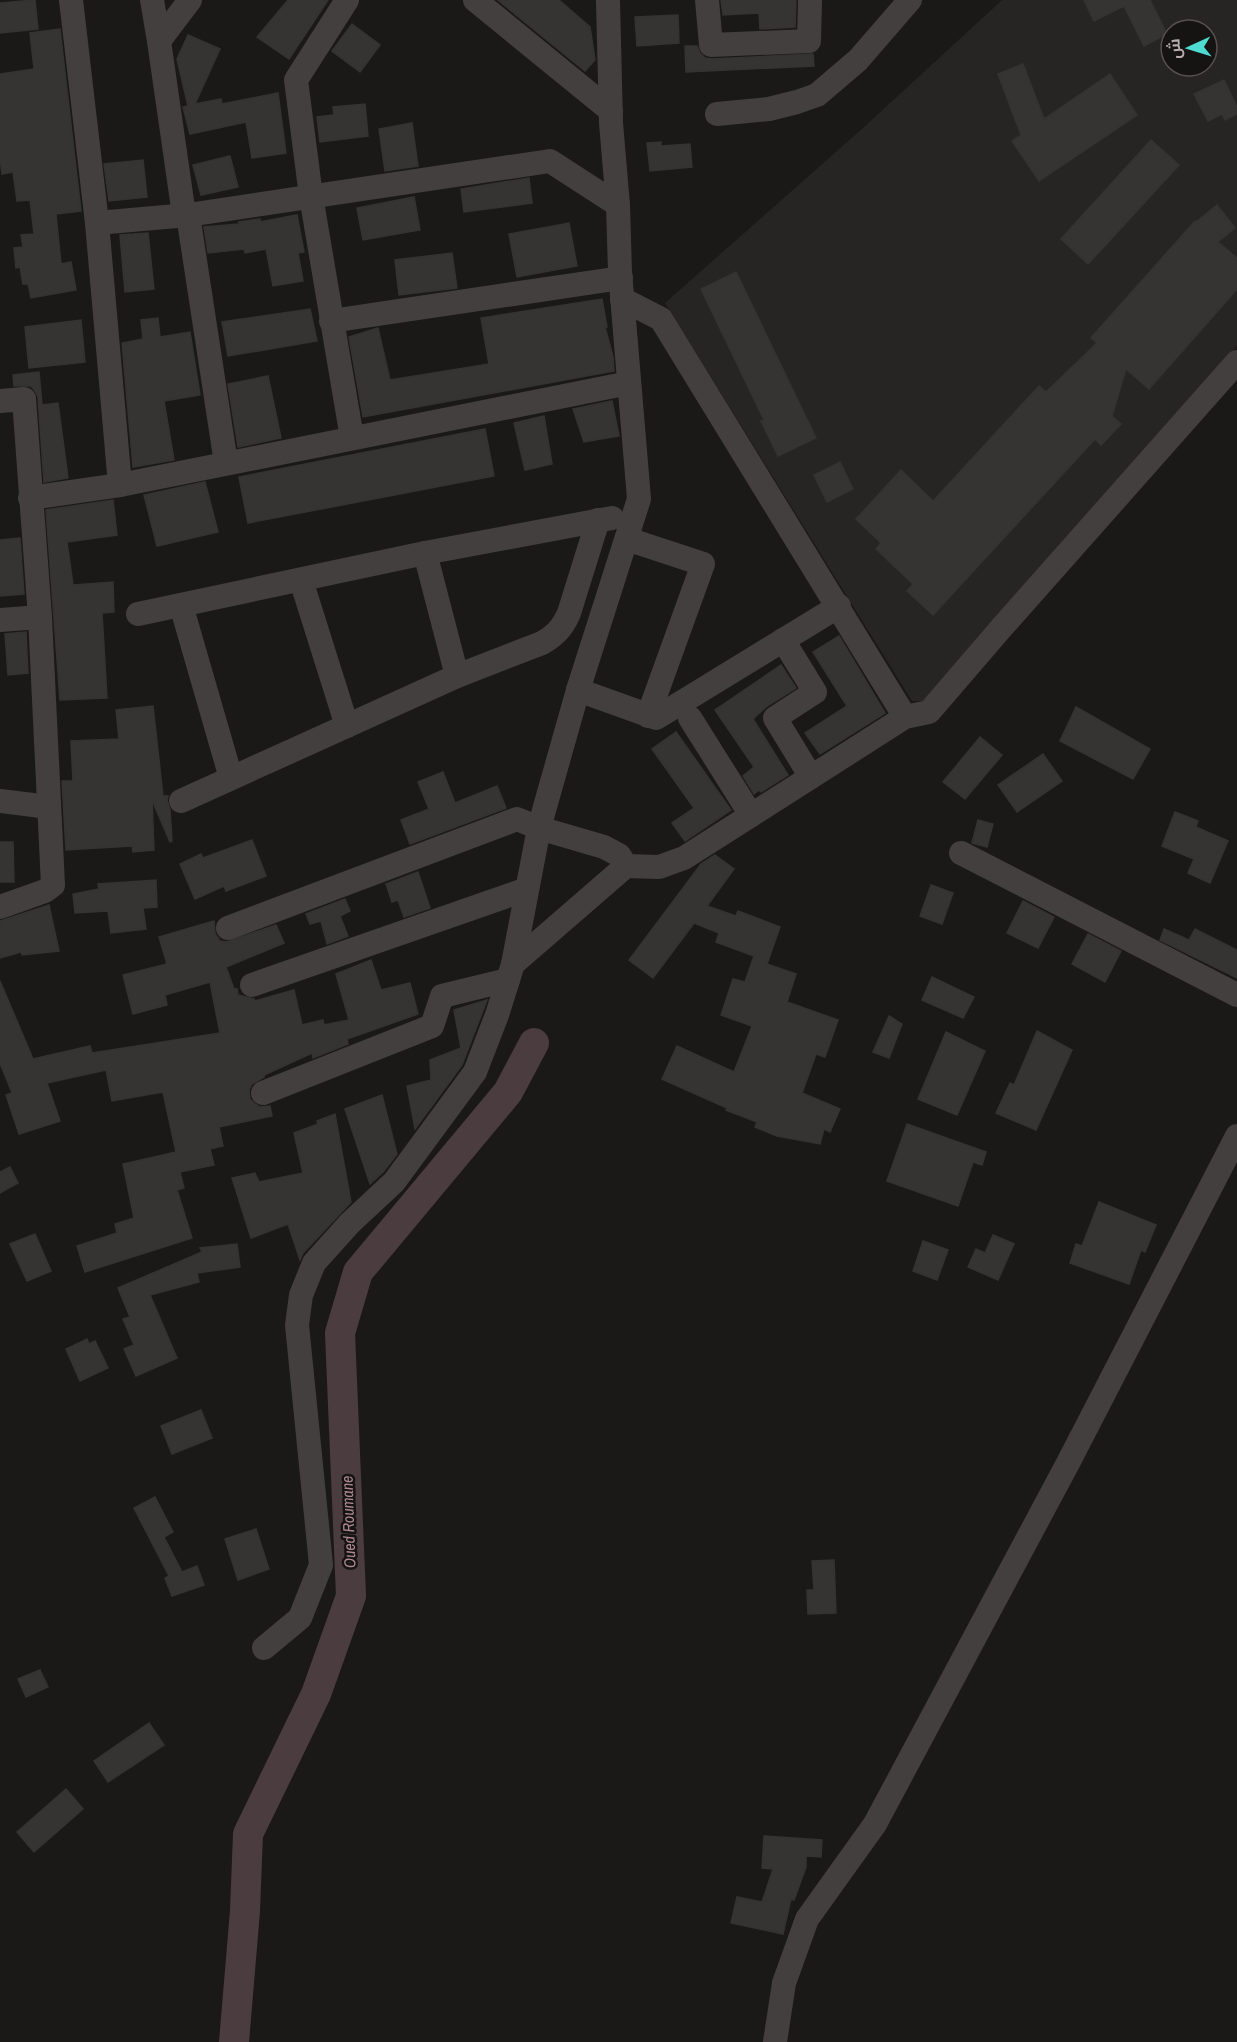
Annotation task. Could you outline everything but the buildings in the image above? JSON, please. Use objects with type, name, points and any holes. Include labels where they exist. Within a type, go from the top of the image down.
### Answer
[{"type":"street","points":[[71,0],[97,223],[120,485]]},
{"type":"street","points":[[152,0],[226,463]]},
{"type":"street","points":[[159,41],[190,0]]},
{"type":"street","points":[[347,0],[297,80],[311,196],[352,438]]},
{"type":"street","points":[[476,0],[611,111]]},
{"type":"street","points":[[264,1648],[300,1618],[321,1565],[300,1368],[297,1325],[301,1295],[314,1263],[350,1223],[394,1182],[475,1072],[497,1015],[510,972],[539,828],[578,690],[639,499],[622,289],[611,111],[608,0]]},
{"type":"street","points":[[707,0],[711,45],[809,41],[810,0]]},
{"type":"street","points":[[717,114],[769,109],[817,95],[858,60],[910,0]]},
{"type":"street","points":[[97,223],[186,215],[550,161],[618,206]]},
{"type":"street","points":[[331,321],[622,289],[661,319],[905,717]]},
{"type":"street","points":[[263,1093],[432,1026],[442,996],[510,972],[626,866],[659,867],[684,858],[905,717],[929,712],[1237,362]]},
{"type":"street","points":[[30,498],[120,485],[629,383]]},
{"type":"street","points":[[0,401],[24,399],[40,617],[53,885],[45,891],[0,907]]},
{"type":"street","points":[[138,614],[425,553],[634,513]]},
{"type":"street","points":[[181,801],[457,676],[553,637],[563,627],[598,520]]},
{"type":"street","points":[[627,539],[703,564],[648,716]]},
{"type":"street","points":[[425,553],[457,676]]},
{"type":"street","points":[[302,580],[347,726]]},
{"type":"street","points":[[181,605],[231,778]]},
{"type":"street","points":[[578,690],[656,718],[839,606]]},
{"type":"street","points":[[0,620],[40,617]]},
{"type":"street","points":[[783,640],[815,692],[775,718],[811,777]]},
{"type":"street","points":[[690,718],[751,815]]},
{"type":"street","points":[[0,801],[49,807]]},
{"type":"street","points":[[228,928],[517,819],[539,828],[604,847],[619,855],[626,866]]},
{"type":"street","points":[[961,853],[1237,995]]},
{"type":"street","points":[[252,985],[527,889]]},
{"type":"street","points":[[775,2042],[784,1983],[807,1919],[875,1824],[1068,1463],[1237,1136]]},
{"type":"shaded area","points":[[1002,0],[1237,0],[1237,346],[924,701],[912,701],[665,303],[863,128]]},
{"type":"waterway","name":"Oued Roumane","points":[[234,2042],[245,1911],[248,1834],[316,1694],[351,1596],[340,1333],[358,1272],[508,1092],[534,1043]]}]
